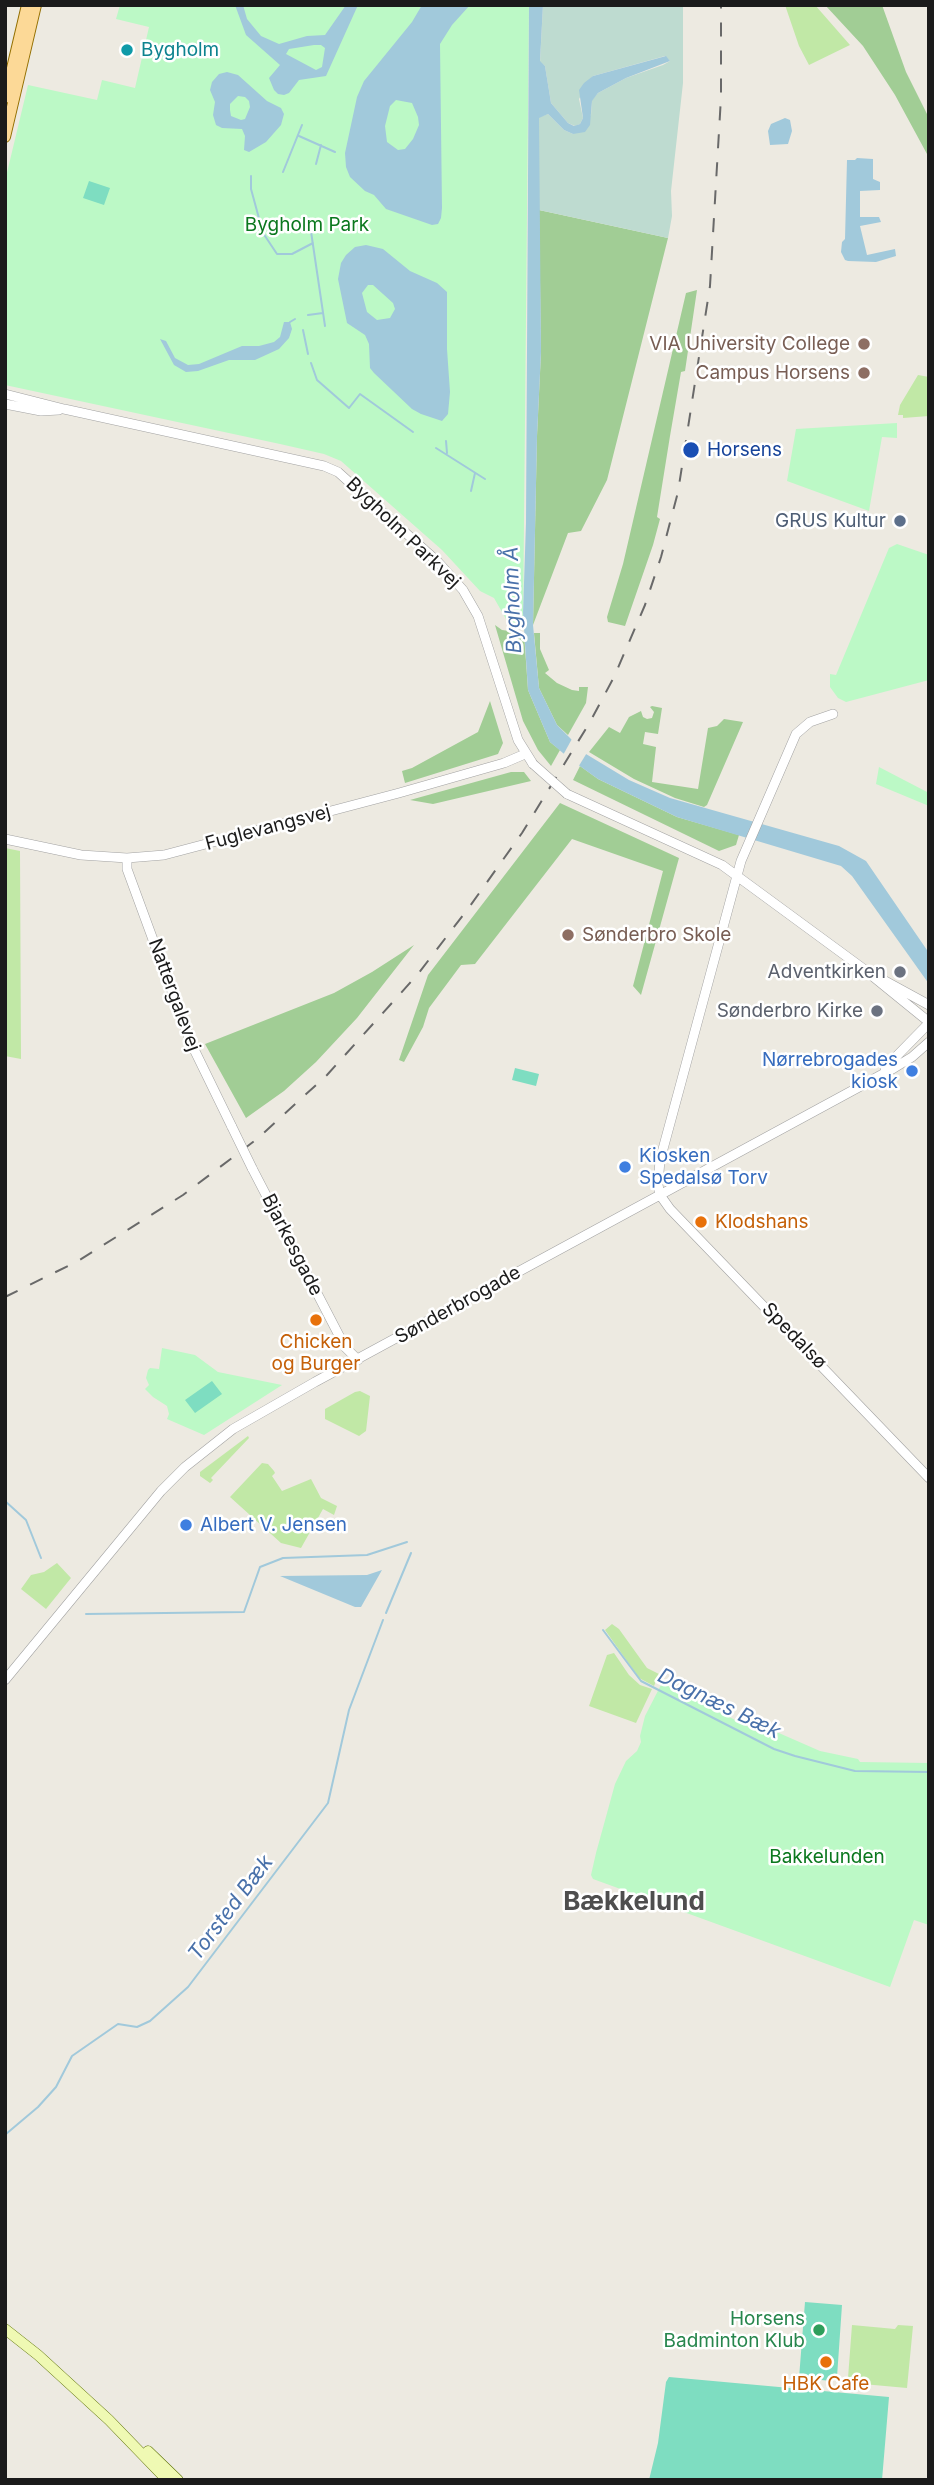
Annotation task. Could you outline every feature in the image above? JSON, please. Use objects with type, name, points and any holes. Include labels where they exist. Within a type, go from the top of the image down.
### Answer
[{"type":"main road","points":[[5,98],[27,5]]},
{"type":"main road","points":[[5,137],[36,5]]},
{"type":"main road","points":[[5,2329],[38,2355],[122,2432],[167,2480]]},
{"type":"main road","points":[[122,2432],[142,2446],[178,2480]]},
{"type":"street","name":"Bygholm Parkvej","points":[[5,394],[324,466],[349,480],[438,562],[463,590],[478,616],[518,740],[533,764],[567,794],[722,865],[865,970],[929,1023]]},
{"type":"street","name":"Bygholm Parkvej","points":[[5,404],[41,411],[64,409]]},
{"type":"street","points":[[660,1195],[660,1160],[737,875],[796,734],[810,722],[833,713]]},
{"type":"street","name":"Fuglevangsvej","points":[[5,839],[81,855],[127,859],[164,855],[504,763],[525,754]]},
{"type":"street","name":"Nattergalevej","points":[[127,859],[127,869],[197,1058],[232,1127]]},
{"type":"street","name":"Bygholm Parkvej","points":[[865,970],[929,1005]]},
{"type":"street","name":"Sønderbrogade","points":[[879,1074],[929,1023]]},
{"type":"street","name":"Sønderbrogade","points":[[5,1680],[161,1491],[208,1448],[264,1409],[912,1057],[929,1042]]},
{"type":"street","name":"Bjarkesgade","points":[[232,1127],[345,1347],[358,1360]]},
{"type":"street","name":"Spedalsø","points":[[660,1195],[675,1214],[929,1478]]},
{"type":"green space","name":"Bygholm Park","points":[[120,5],[529,5],[523,626],[513,625],[506,619],[494,598],[480,591],[442,550],[341,461],[324,454],[280,444],[5,385],[5,181],[28,85],[97,100],[102,80],[135,88],[149,27],[116,19]]},
{"type":"green space","points":[[543,5],[683,5],[683,83],[668,238],[539,210],[539,117],[548,114],[564,130],[573,134],[591,115],[592,100],[598,93],[626,78],[670,61],[665,56],[593,76],[579,99],[583,118],[580,124],[575,126],[568,123],[551,103],[545,66],[540,62]]},
{"type":"green space","points":[[785,5],[815,5],[850,45],[809,65],[799,46]]},
{"type":"green space","points":[[825,5],[882,5],[906,72],[929,118],[927,154],[895,95],[863,46]]},
{"type":"green space","points":[[89,181],[110,188],[104,205],[83,198]]},
{"type":"green space","points":[[539,210],[668,238],[607,480],[581,531],[568,533],[533,625],[541,352]]},
{"type":"green space","points":[[697,290],[685,371],[681,372],[670,436],[657,517],[660,519],[625,626],[608,622],[607,617],[623,564],[686,293]]},
{"type":"green space","points":[[918,375],[929,377],[929,416],[903,418],[903,415],[898,415],[900,405]]},
{"type":"green space","points":[[897,423],[897,438],[882,437],[869,511],[787,481],[796,429]]},
{"type":"green space","points":[[897,544],[929,555],[929,680],[846,702],[838,698],[830,687],[830,674],[836,675],[889,548]]},
{"type":"green space","points":[[495,625],[502,630],[524,633],[528,690],[550,742],[560,750],[551,766],[538,750],[523,721]]},
{"type":"green space","points":[[534,633],[540,633],[540,649],[549,670],[545,673],[572,690],[579,691],[579,687],[588,687],[586,703],[568,735],[557,725],[539,688]]},
{"type":"green space","points":[[490,701],[503,743],[498,754],[405,783],[402,771],[478,732]]},
{"type":"green space","points":[[652,706],[662,708],[658,734],[645,732],[643,744],[656,747],[652,782],[698,789],[708,728],[717,726],[724,719],[743,722],[704,807],[675,798],[634,779],[589,752],[609,727],[620,733],[629,717],[641,711],[643,717],[652,718]]},
{"type":"green space","points":[[580,766],[598,779],[677,817],[739,835],[736,845],[719,851],[573,780]]},
{"type":"green space","points":[[879,767],[929,793],[929,806],[876,784]]},
{"type":"green space","points":[[511,772],[524,772],[531,781],[433,804],[410,800]]},
{"type":"green space","points":[[560,803],[679,858],[641,995],[633,986],[663,871],[572,839],[475,964],[461,965],[429,1008],[423,1027],[404,1062],[399,1060],[428,975]]},
{"type":"green space","points":[[5,848],[20,851],[21,1059],[5,1056]]},
{"type":"green space","points":[[414,945],[357,1018],[316,1062],[284,1091],[246,1118],[205,1044],[334,993]]},
{"type":"green space","points":[[515,1068],[539,1074],[536,1086],[512,1080]]},
{"type":"green space","points":[[162,1348],[195,1355],[218,1372],[282,1385],[204,1435],[167,1419],[167,1406],[145,1389],[149,1385],[146,1378],[148,1370],[159,1369]]},
{"type":"green space","points":[[212,1381],[222,1394],[195,1413],[185,1400]]},
{"type":"green space","points":[[360,1391],[370,1396],[366,1431],[359,1436],[325,1419],[325,1409]]},
{"type":"green space","points":[[248,1436],[211,1478],[213,1480],[210,1483],[200,1476],[200,1472]]},
{"type":"green space","points":[[262,1463],[268,1464],[274,1471],[272,1476],[282,1491],[311,1479],[321,1498],[337,1506],[334,1515],[323,1509],[301,1548],[281,1543],[230,1497]]},
{"type":"green space","points":[[57,1563],[71,1578],[46,1609],[21,1589],[31,1575],[44,1572]]},
{"type":"green space","points":[[612,1624],[619,1629],[647,1668],[659,1674],[654,1686],[639,1678],[605,1630]]},
{"type":"green space","points":[[614,1653],[629,1675],[640,1685],[652,1689],[636,1723],[589,1706],[607,1655]]},
{"type":"green space","name":"Bakkelunden","points":[[662,1683],[751,1728],[756,1723],[820,1751],[858,1759],[860,1762],[929,1763],[929,1925],[914,1920],[890,1987],[593,1879],[591,1875],[596,1853],[615,1784],[626,1761],[637,1751],[645,1716]]},
{"type":"green space","points":[[805,2302],[842,2305],[837,2377],[832,2381],[799,2378]]},
{"type":"green space","points":[[852,2325],[895,2329],[898,2325],[913,2326],[907,2388],[852,2383],[848,2378]]},
{"type":"green space","points":[[669,2377],[889,2397],[882,2480],[649,2480]]},
{"type":"water","points":[[235,5],[243,5],[247,19],[261,36],[279,44],[307,36],[325,35],[346,5],[358,5],[326,76],[299,80],[289,93],[284,95],[274,90],[269,78],[280,65],[246,35]],"holes":[[[321,45],[325,48],[322,67],[316,70],[286,54],[289,49]]]},
{"type":"water","points":[[422,5],[470,5],[440,44],[442,208],[438,224],[432,225],[386,209],[374,195],[365,191],[350,177],[346,167],[345,153],[357,97],[364,81],[412,22]],"holes":[[[396,100],[412,103],[419,125],[405,149],[398,150],[387,142],[385,126],[390,106]]]},
{"type":"water","name":"Bygholm Å","points":[[529,5],[543,5],[540,61],[545,66],[551,103],[568,123],[574,126],[580,124],[583,118],[579,90],[593,76],[666,56],[670,61],[626,78],[598,93],[592,101],[590,125],[585,132],[573,134],[564,130],[548,114],[539,118],[541,352],[533,625],[539,688],[557,725],[586,754],[629,780],[670,798],[839,846],[866,861],[929,953],[929,984],[852,876],[841,866],[677,817],[598,779],[550,742],[528,690],[523,613],[526,523]]},
{"type":"water","points":[[227,72],[238,75],[267,101],[281,108],[284,114],[281,125],[266,142],[249,152],[244,150],[245,136],[242,129],[216,125],[213,115],[215,102],[210,90],[212,82],[219,74]],"holes":[[[238,96],[245,97],[250,107],[245,119],[231,116],[230,104]]]},
{"type":"water","points":[[785,118],[790,120],[792,131],[788,144],[770,145],[768,131],[771,124]]},
{"type":"water","points":[[873,159],[873,179],[880,182],[880,190],[860,191],[860,217],[879,217],[881,222],[860,226],[867,255],[895,249],[896,256],[876,262],[848,261],[841,252],[845,239],[847,160]]},
{"type":"water","points":[[366,245],[383,249],[410,271],[437,283],[447,292],[450,392],[448,414],[442,421],[412,409],[374,373],[370,368],[369,344],[365,335],[347,323],[338,279],[341,263],[355,247]],"holes":[[[368,285],[373,285],[393,303],[395,309],[390,318],[377,320],[367,312],[362,293]]]},
{"type":"water","points":[[284,322],[290,322],[292,329],[289,338],[279,349],[255,360],[229,360],[198,371],[186,372],[174,365],[160,339],[166,341],[175,358],[188,365],[199,364],[242,346],[259,346],[274,342],[280,337]]},
{"type":"water","points":[[382,1570],[361,1607],[355,1607],[280,1576],[367,1575]]},
{"type":"pier","points":[[573,737],[588,751],[577,769],[562,757]]},
{"type":"waterway","points":[[283,172],[302,125]]},
{"type":"waterway","points":[[299,136],[335,152]]},
{"type":"waterway","points":[[316,164],[321,145]]},
{"type":"waterway","points":[[251,176],[251,189],[263,233],[277,254],[292,254],[313,243]]},
{"type":"waterway","points":[[309,218],[325,326]]},
{"type":"waterway","points":[[308,315],[323,313]]},
{"type":"waterway","points":[[290,322],[295,319]]},
{"type":"waterway","points":[[303,330],[308,354]]},
{"type":"waterway","points":[[311,363],[317,380],[349,408],[360,394],[413,432]]},
{"type":"waterway","points":[[446,441],[447,453]]},
{"type":"waterway","points":[[436,448],[485,479]]},
{"type":"waterway","points":[[471,491],[475,473]]},
{"type":"waterway","name":"Dagnæs Bæk","points":[[5,1501],[26,1520],[41,1558]]},
{"type":"waterway","points":[[86,1614],[244,1612],[260,1567],[283,1558],[367,1555],[407,1542]]},
{"type":"waterway","name":"Torsted Bæk","points":[[386,1613],[411,1553]]},
{"type":"waterway","name":"Torsted Bæk","points":[[6,2134],[38,2107],[56,2087],[72,2056],[118,2024],[137,2027],[150,2021],[188,1987],[328,1803],[349,1710],[383,1620]]},
{"type":"waterway","name":"Dagnæs Bæk","points":[[603,1630],[641,1681],[774,1749],[855,1771],[929,1772]]},
{"type":"railway","points":[[5,1297],[78,1261],[183,1195],[257,1139],[327,1075],[418,974],[470,906],[522,833],[590,722],[614,677],[645,605],[678,492],[710,286],[721,97],[721,5]]},
{"type":"place","name":"Bygholm","points":[[127,50]]},
{"type":"place","name":"VIA University College","points":[[864,344]]},
{"type":"place","name":"Campus Horsens","points":[[864,373]]},
{"type":"place","name":"Horsens","points":[[691,450]]},
{"type":"place","name":"GRUS Kultur","points":[[900,521]]},
{"type":"place","name":"Sønderbro Skole","points":[[568,935]]},
{"type":"place","name":"Adventkirken","points":[[900,972]]},
{"type":"place","name":"Sønderbro Kirke","points":[[877,1011]]},
{"type":"place","name":"Nørrebrogades kiosk","points":[[912,1071]]},
{"type":"place","name":"Kiosken Spedalsø Torv","points":[[625,1167]]},
{"type":"place","name":"Klodshans","points":[[701,1222]]},
{"type":"place","name":"Chicken og Burger","points":[[316,1320]]},
{"type":"place","name":"Albert V. Jensen","points":[[186,1525]]},
{"type":"place","name":"Horsens Badminton Klub","points":[[819,2330]]},
{"type":"place","name":"HBK Cafe","points":[[826,2362]]},
{"type":"district","name":"Bækkelund","points":[[634,1902]]}]
